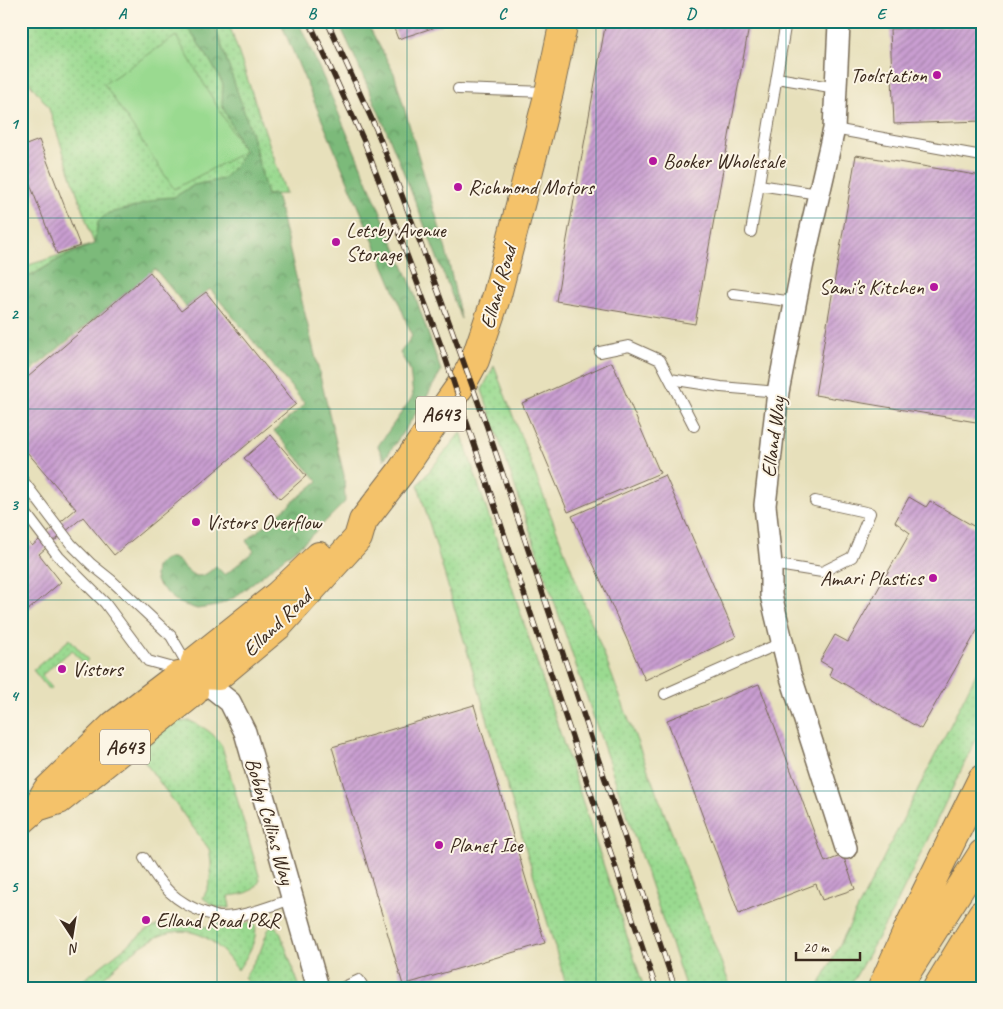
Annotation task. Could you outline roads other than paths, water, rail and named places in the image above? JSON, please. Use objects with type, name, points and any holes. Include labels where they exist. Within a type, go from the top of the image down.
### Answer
[{"type":"main road","name":"Elland Road","points":[[29,814],[59,800],[194,692],[192,674],[195,661],[310,566],[343,530],[363,521],[400,473],[463,382],[475,360],[497,296],[549,92],[564,21]]},
{"type":"main road","points":[[882,988],[910,925],[982,779]]},
{"type":"main road","points":[[897,988],[982,854]]},
{"type":"main road","points":[[936,988],[982,914]]},
{"type":"main road","points":[[956,988],[982,954]]},
{"type":"street","name":"Elland Way","points":[[841,22],[834,129],[795,302],[778,392],[765,505],[771,564],[771,595],[790,674],[846,848]]},
{"type":"street","name":"Bobby Collins Way","points":[[192,674],[206,682],[230,702],[245,732],[318,988]]},
{"type":"lane","points":[[751,232],[786,21]]},
{"type":"lane","points":[[777,78],[836,88]]},
{"type":"lane","points":[[458,89],[549,92]]},
{"type":"lane","points":[[834,129],[982,156]]},
{"type":"lane","points":[[760,185],[819,194]]},
{"type":"lane","points":[[733,294],[795,302]]},
{"type":"lane","points":[[600,352],[629,346],[660,360],[694,426]]},
{"type":"lane","points":[[670,380],[778,392]]},
{"type":"lane","points":[[21,478],[71,544],[171,636],[192,674]]},
{"type":"lane","points":[[771,564],[822,572],[852,557],[870,512],[815,501]]},
{"type":"lane","points":[[21,507],[59,557],[105,603],[148,661],[192,674]]},
{"type":"lane","points":[[666,694],[783,642]]},
{"type":"lane","points":[[144,858],[158,881],[177,900],[219,917],[239,915],[292,899]]},
{"type":"lane","points":[[342,988],[360,980],[364,988]]},
{"type":"railway","points":[[309,21],[364,141],[443,351],[656,988]]},
{"type":"railway","points":[[327,21],[377,131],[423,250],[486,424],[675,988]]},
{"type":"place","name":"Toolstation","points":[[937,75]]},
{"type":"place","name":"Booker Wholesale","points":[[653,161]]},
{"type":"place","name":"Richmond Motors","points":[[458,187]]},
{"type":"place","name":"Letsby Avenue Storage","points":[[336,242]]},
{"type":"place","name":"Sami's Kitchen","points":[[934,287]]},
{"type":"place","name":"Vistors Overflow","points":[[196,522]]},
{"type":"place","name":"Amari Plastics","points":[[933,578]]},
{"type":"place","name":"Vistors","points":[[62,669]]},
{"type":"place","name":"Planet Ice","points":[[439,845]]},
{"type":"place","name":"Elland Road P&R","points":[[146,920]]}]
